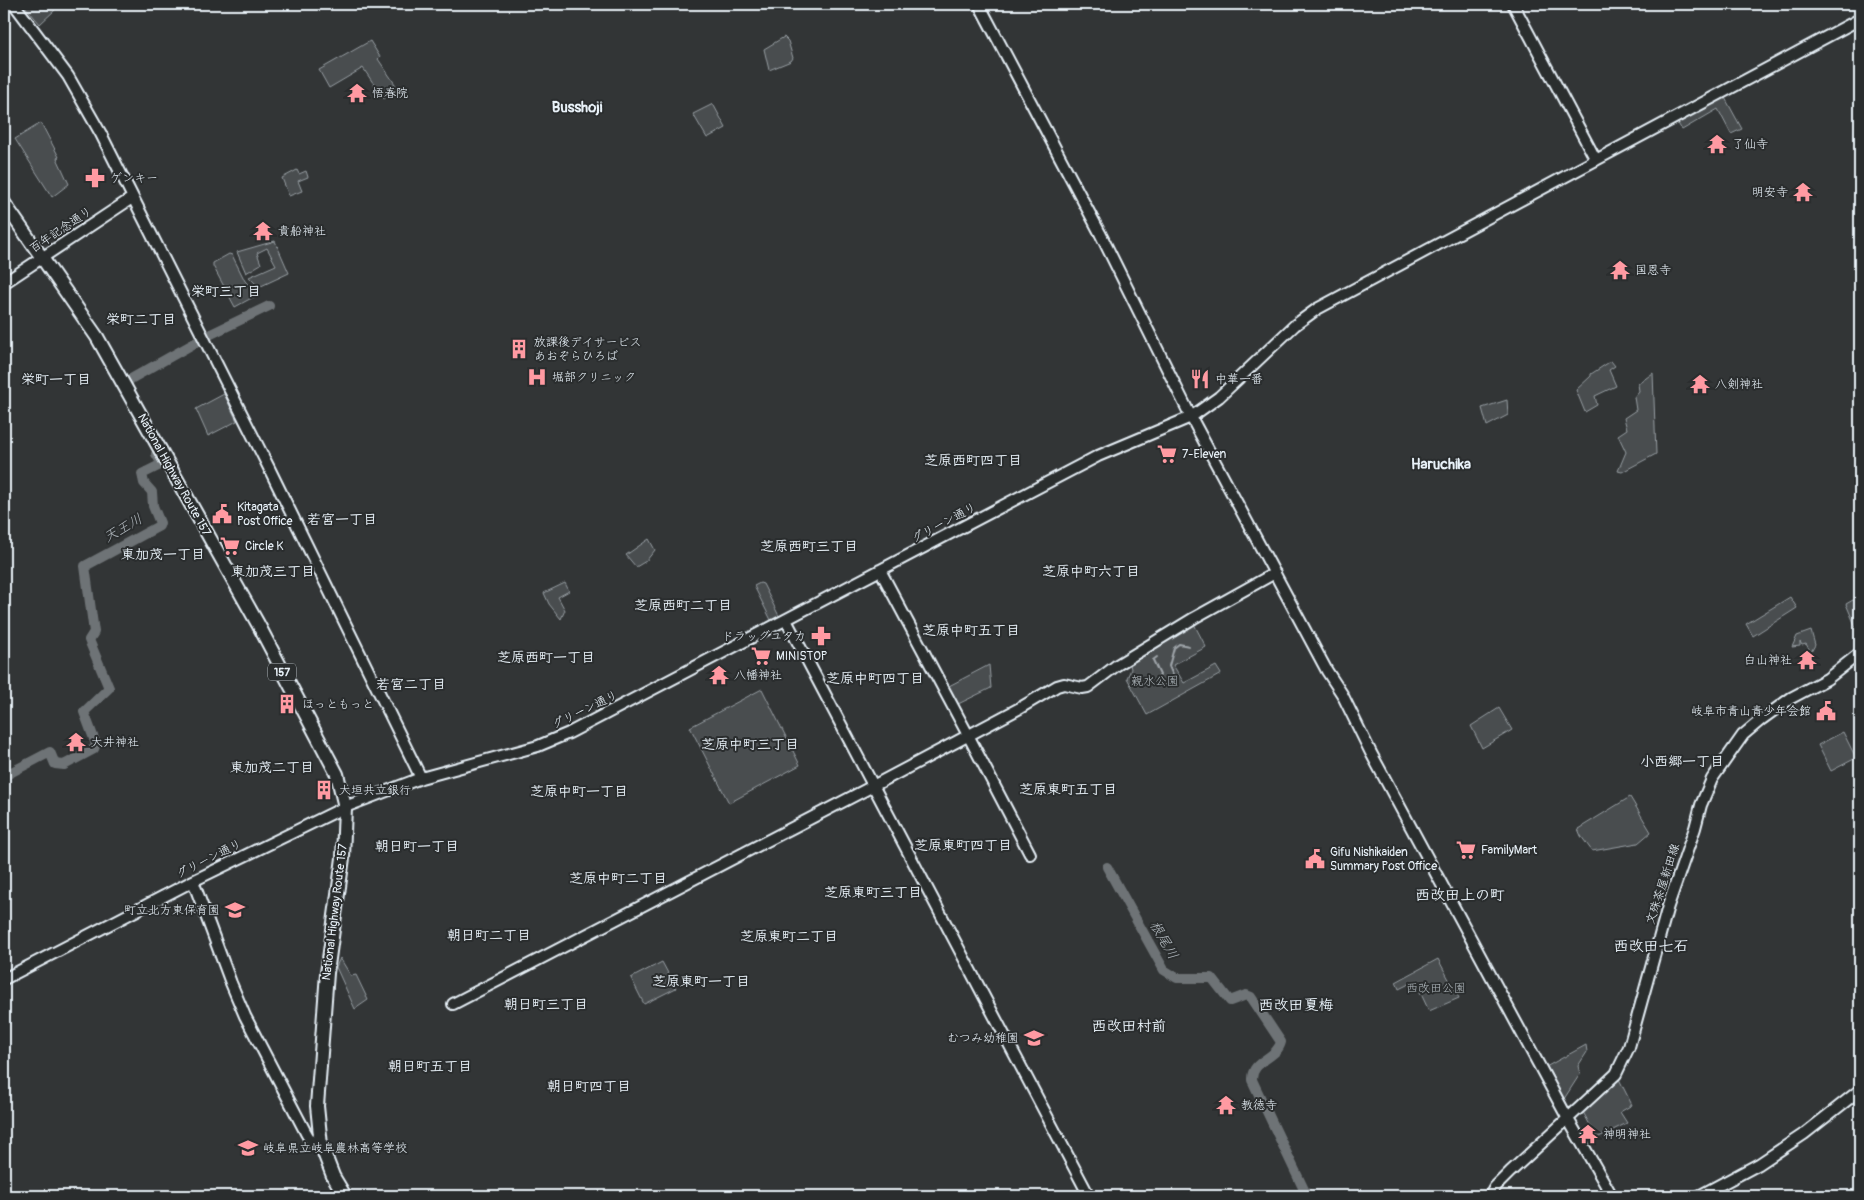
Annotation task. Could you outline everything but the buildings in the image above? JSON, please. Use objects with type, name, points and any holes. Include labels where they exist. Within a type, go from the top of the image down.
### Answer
[{"type":"highway","name":"National Highway Route 157","points":[[4,203],[97,338],[258,624],[330,759],[342,788],[345,807],[343,858],[327,973],[317,1113],[321,1145],[333,1176],[345,1196]]},
{"type":"street","points":[[14,4],[68,76],[101,134],[269,468],[421,778]]},
{"type":"street","points":[[979,4],[1096,226],[1191,416],[1568,1119],[1612,1196]]},
{"type":"street","points":[[1513,4],[1596,160]]},
{"type":"street","name":"グリーン通り","points":[[4,979],[193,881],[345,807],[421,778],[538,746],[569,734],[1098,456],[1191,416],[1219,397],[1286,333],[1317,309],[1860,19]]},
{"type":"street","name":"百年記念通り","points":[[4,283],[132,198]]},
{"type":"street","points":[[880,570],[1030,854]]},
{"type":"street","points":[[453,1004],[873,786],[1061,684],[1082,688],[1088,687],[1125,660],[1194,618],[1276,573]]},
{"type":"street","points":[[786,620],[1089,1196]]},
{"type":"street","name":"文殊茶屋新田線","points":[[1490,1196],[1496,1187],[1616,1074],[1629,1047],[1668,906],[1701,805],[1712,779],[1743,735],[1790,698],[1827,679],[1860,653]]},
{"type":"street","points":[[193,881],[231,984],[252,1030],[306,1133],[311,1141],[316,1145],[321,1145]]},
{"type":"street","points":[[1700,1196],[1759,1164],[1796,1139],[1860,1090]]},
{"type":"green space","points":[[25,4],[45,4],[55,10],[40,24]]},
{"type":"green space","points":[[784,37],[788,41],[793,58],[791,61],[769,70],[764,49]]},
{"type":"green space","points":[[370,41],[380,57],[378,59],[397,87],[384,99],[363,68],[329,88],[319,70]]},
{"type":"green space","points":[[1724,96],[1742,129],[1731,134],[1718,109],[1682,130],[1677,122]]},
{"type":"green space","points":[[713,104],[726,128],[707,138],[693,114]]},
{"type":"green space","points":[[41,123],[59,157],[57,158],[69,184],[52,197],[15,139]]},
{"type":"green space","points":[[297,170],[299,174],[306,171],[308,177],[298,181],[302,191],[289,196],[282,178]]},
{"type":"green space","points":[[275,241],[289,273],[259,287],[249,277],[276,265],[267,248],[257,253],[261,264],[246,273],[237,252]]},
{"type":"green space","points":[[229,254],[232,255],[245,281],[259,294],[235,307],[213,266],[213,263]]},
{"type":"green space","points":[[1611,361],[1615,366],[1609,370],[1616,386],[1595,396],[1597,405],[1585,412],[1576,390],[1591,374]]},
{"type":"green space","points":[[1653,373],[1656,454],[1622,472],[1618,471],[1626,452],[1618,435],[1627,429],[1624,418],[1636,410],[1634,397],[1639,391],[1638,384]]},
{"type":"green space","points":[[224,394],[237,421],[208,436],[196,409]]},
{"type":"green space","points":[[1507,400],[1508,415],[1487,426],[1482,408]]},
{"type":"green space","points":[[649,539],[655,550],[646,561],[636,567],[626,555]]},
{"type":"green space","points":[[565,583],[569,591],[558,597],[565,610],[561,619],[549,604],[544,593]]},
{"type":"green space","points":[[760,583],[763,584],[779,616],[778,619],[772,622],[754,586]]},
{"type":"green space","points":[[1790,597],[1797,608],[1753,636],[1746,624]]},
{"type":"green space","points":[[1853,600],[1860,602],[1860,637],[1846,604]]},
{"type":"green space","name":"親水公園","points":[[1194,624],[1206,647],[1173,665],[1184,683],[1216,666],[1221,674],[1147,715],[1127,678],[1131,669],[1130,664]]},
{"type":"green space","points":[[1811,631],[1815,645],[1811,652],[1804,656],[1809,649],[1806,644],[1802,645],[1800,642],[1800,646],[1792,647],[1797,636]]},
{"type":"green space","points":[[989,665],[991,688],[954,706],[947,687]]},
{"type":"green space","points":[[762,689],[800,765],[729,803],[690,727]]},
{"type":"green space","points":[[1499,708],[1512,730],[1482,748],[1471,726]]},
{"type":"green space","points":[[1843,732],[1856,758],[1831,771],[1818,745]]},
{"type":"green space","points":[[1630,797],[1651,832],[1638,843],[1592,851],[1578,829]]},
{"type":"green space","points":[[340,958],[351,976],[356,975],[368,1000],[355,1009],[336,967]]},
{"type":"green space","name":"西改田公園","points":[[1438,959],[1459,998],[1429,1011],[1415,981],[1399,989],[1396,982]]},
{"type":"green space","points":[[662,962],[676,988],[644,1004],[631,978]]},
{"type":"green space","points":[[1586,1045],[1587,1052],[1578,1066],[1580,1074],[1562,1102],[1544,1068]]},
{"type":"green space","points":[[1619,1079],[1632,1105],[1620,1112],[1627,1123],[1597,1138],[1583,1112]]},
{"type":"waterway","name":"天王川","points":[[126,393],[129,380],[209,335],[269,306]]},
{"type":"waterway","name":"天王川","points":[[4,776],[50,752],[55,764],[64,765],[94,749],[96,744],[84,712],[109,688],[89,640],[94,632],[85,566],[159,526],[160,523],[153,506],[152,492],[144,483],[142,474],[162,464],[156,454]]},
{"type":"waterway","points":[[1157,657],[1153,660],[1160,675],[1156,683],[1159,686],[1175,680],[1169,666],[1174,648],[1179,644],[1189,646]]},
{"type":"waterway","name":"根尾川","points":[[1107,867],[1164,970],[1177,978],[1212,978],[1230,1001],[1246,995],[1251,997],[1281,1042],[1279,1048],[1256,1068],[1252,1080],[1307,1196]]},
{"type":"place","name":"悟春院","points":[[357,93]]},
{"type":"place","name":"了仙寺","points":[[1717,144]]},
{"type":"place","name":"ゲンキー","points":[[95,178]]},
{"type":"place","name":"明安寺","points":[[1803,192]]},
{"type":"place","name":"貴船神社","points":[[263,231]]},
{"type":"place","name":"国恩寺","points":[[1620,270]]},
{"type":"place","name":"放課後デイサービス あおぞらひろば","points":[[519,349]]},
{"type":"place","name":"堀部クリニック","points":[[537,377]]},
{"type":"place","name":"中華一番","points":[[1200,379]]},
{"type":"place","name":"八剣神社","points":[[1700,384]]},
{"type":"place","name":"7-Eleven","points":[[1167,454]]},
{"type":"place","name":"Kitagata Post Office","points":[[222,514]]},
{"type":"place","name":"Circle K","points":[[230,546]]},
{"type":"place","name":"ドラッグユタカ","points":[[821,636]]},
{"type":"place","name":"MINISTOP","points":[[761,656]]},
{"type":"place","name":"白山神社","points":[[1807,660]]},
{"type":"place","name":"八幡神社","points":[[719,675]]},
{"type":"place","name":"ほっともっと","points":[[287,704]]},
{"type":"place","name":"岐阜市青山青少年会館","points":[[1826,711]]},
{"type":"place","name":"大井神社","points":[[76,742]]},
{"type":"place","name":"大垣共立銀行","points":[[324,790]]},
{"type":"place","name":"FamilyMart","points":[[1466,850]]},
{"type":"place","name":"Gifu Nishikaiden Summary Post Office","points":[[1315,859]]},
{"type":"place","name":"町立北方東保育園","points":[[235,910]]},
{"type":"place","name":"むつみ幼稚園","points":[[1034,1038]]},
{"type":"place","name":"教徳寺","points":[[1226,1105]]},
{"type":"place","name":"神明神社","points":[[1588,1134]]},
{"type":"place","name":"岐阜県立岐阜農林高等学校","points":[[248,1148]]},
{"type":"district","name":"Busshoji","points":[[577,107]]},
{"type":"district","name":"栄町三丁目","points":[[226,291]]},
{"type":"district","name":"栄町二丁目","points":[[141,319]]},
{"type":"district","name":"栄町一丁目","points":[[56,379]]},
{"type":"district","name":"芝原西町四丁目","points":[[973,460]]},
{"type":"district","name":"Haruchika","points":[[1441,464]]},
{"type":"district","name":"若宮一丁目","points":[[342,519]]},
{"type":"district","name":"芝原西町三丁目","points":[[809,546]]},
{"type":"district","name":"東加茂一丁目","points":[[163,554]]},
{"type":"district","name":"東加茂三丁目","points":[[273,571]]},
{"type":"district","name":"芝原中町六丁目","points":[[1091,571]]},
{"type":"district","name":"芝原西町二丁目","points":[[683,605]]},
{"type":"district","name":"芝原中町五丁目","points":[[971,630]]},
{"type":"district","name":"芝原西町一丁目","points":[[546,657]]},
{"type":"district","name":"芝原中町四丁目","points":[[875,678]]},
{"type":"district","name":"若宮二丁目","points":[[411,684]]},
{"type":"district","name":"芝原中町三丁目","points":[[750,744]]},
{"type":"district","name":"小西郷一丁目","points":[[1682,761]]},
{"type":"district","name":"東加茂二丁目","points":[[272,767]]},
{"type":"district","name":"芝原東町五丁目","points":[[1068,789]]},
{"type":"district","name":"芝原中町一丁目","points":[[579,791]]},
{"type":"district","name":"芝原東町四丁目","points":[[963,845]]},
{"type":"district","name":"朝日町一丁目","points":[[417,846]]},
{"type":"district","name":"芝原中町二丁目","points":[[618,878]]},
{"type":"district","name":"芝原東町三丁目","points":[[873,892]]},
{"type":"district","name":"西改田上の町","points":[[1460,895]]},
{"type":"district","name":"朝日町二丁目","points":[[489,935]]},
{"type":"district","name":"芝原東町二丁目","points":[[789,936]]},
{"type":"district","name":"西改田七石","points":[[1651,946]]},
{"type":"district","name":"芝原東町一丁目","points":[[701,981]]},
{"type":"district","name":"朝日町三丁目","points":[[546,1004]]},
{"type":"district","name":"西改田夏梅","points":[[1296,1005]]},
{"type":"district","name":"西改田村前","points":[[1129,1026]]},
{"type":"district","name":"朝日町五丁目","points":[[430,1066]]},
{"type":"district","name":"朝日町四丁目","points":[[589,1086]]}]
